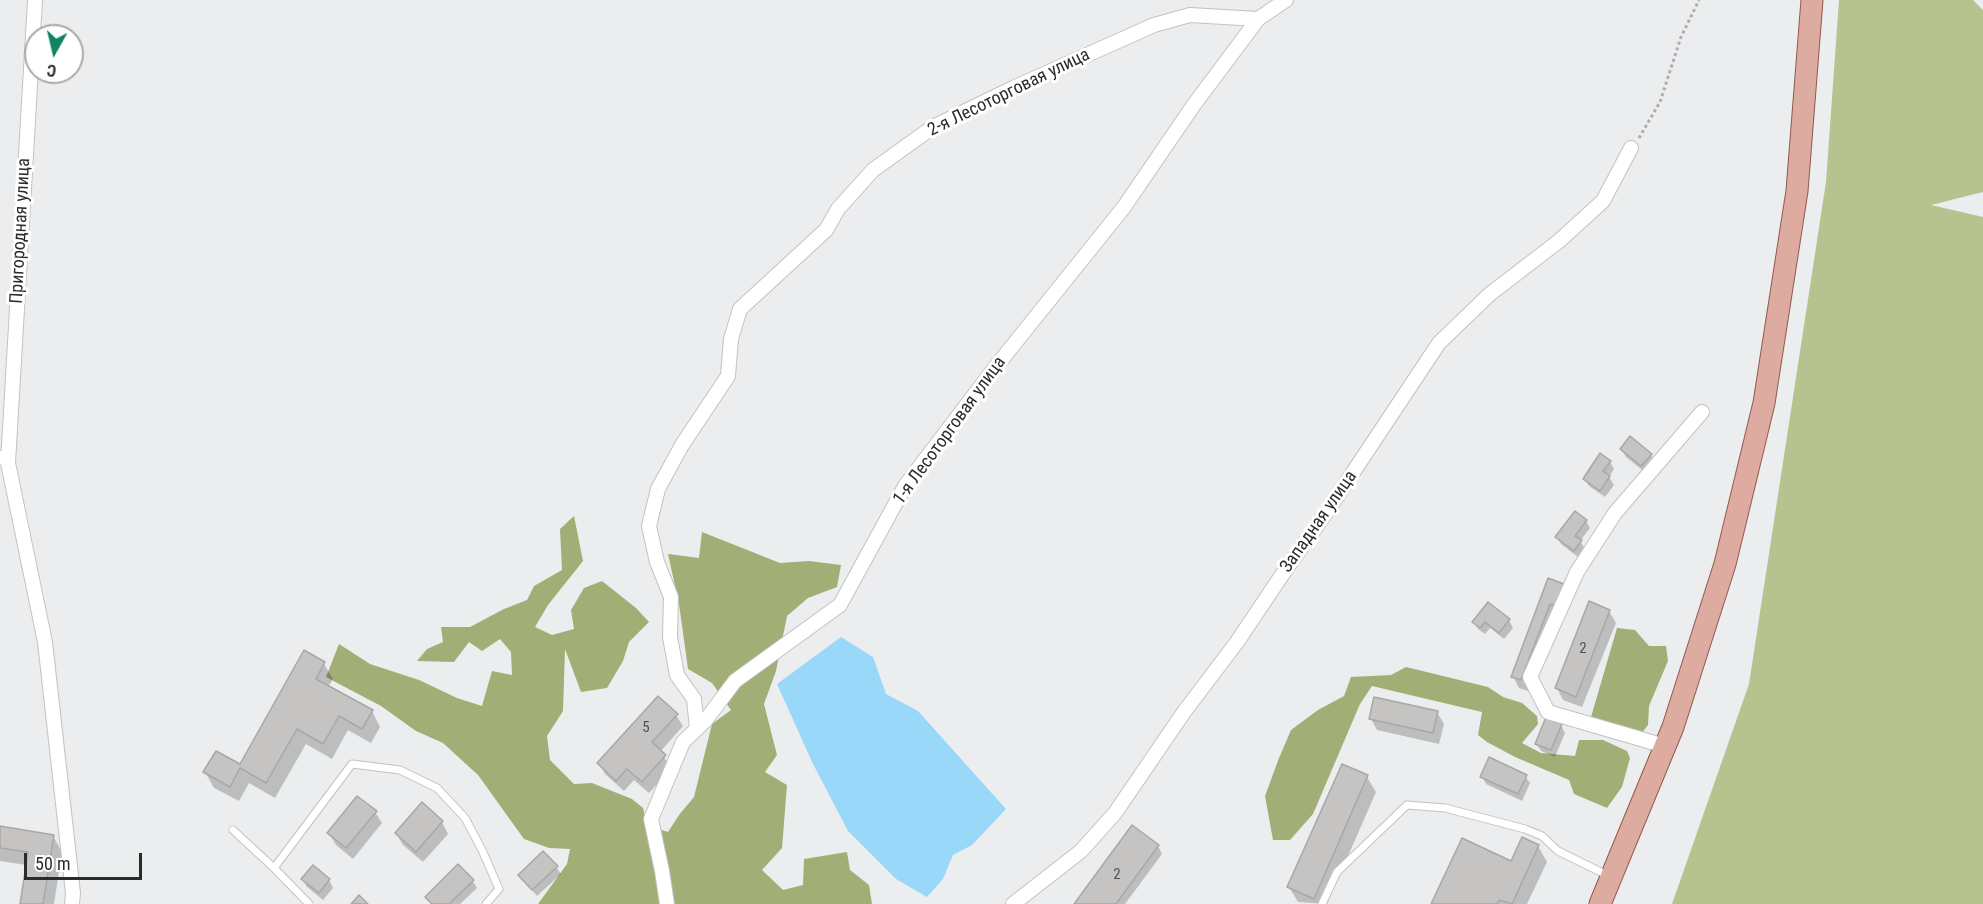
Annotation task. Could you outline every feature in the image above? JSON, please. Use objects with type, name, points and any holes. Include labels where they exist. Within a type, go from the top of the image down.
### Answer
[{"type":"main road","points":[[1600,904],[1665,746],[1725,564],[1764,403],[1797,192],[1812,0]]},
{"type":"street","name":"Пригородная улица","points":[[35,0],[4,457],[45,642],[73,893],[72,904]]},
{"type":"street","points":[[1258,19],[1286,0]]},
{"type":"street","name":"2-я Лесоторговая улица","points":[[697,728],[694,699],[677,675],[670,637],[671,597],[657,562],[649,526],[658,489],[682,445],[728,376],[731,339],[741,309],[826,230],[838,209],[873,170],[933,127],[1154,25],[1190,15],[1258,19]]},
{"type":"street","name":"1-я Лесоторговая улица","points":[[667,904],[651,819],[683,742],[735,681],[840,605],[905,486],[994,369],[1124,207],[1193,106],[1258,19]]},
{"type":"street","name":"Западная улица","points":[[1013,904],[1081,851],[1114,813],[1335,501],[1439,343],[1490,294],[1559,241],[1603,201],[1631,148]]},
{"type":"street","points":[[1665,746],[1548,712],[1530,677],[1576,572],[1616,513],[1702,412]]},
{"type":"lane","points":[[274,868],[352,764],[400,770],[437,788],[465,818],[499,889],[486,904]]},
{"type":"lane","points":[[1322,904],[1337,872],[1407,805],[1445,808],[1525,829],[1542,836],[1558,851],[1611,877]]},
{"type":"lane","points":[[232,830],[309,904]]},
{"type":"path","points":[[1631,148],[1643,133],[1660,102],[1681,37],[1699,0]]},
{"type":"green space","points":[[1839,0],[1973,0],[1983,10],[1983,192],[1931,205],[1983,217],[1983,904],[1672,904],[1749,684],[1826,182]]},
{"type":"green space","points":[[574,516],[583,561],[548,605],[535,627],[552,635],[574,629],[571,610],[584,588],[602,581],[636,608],[649,622],[629,642],[623,661],[607,688],[581,692],[565,649],[563,711],[547,736],[550,760],[574,784],[592,783],[632,799],[643,808],[647,825],[668,832],[694,797],[712,724],[731,710],[712,683],[688,669],[679,604],[668,554],[699,558],[702,532],[780,563],[809,561],[841,565],[837,587],[808,598],[787,616],[776,671],[764,704],[777,755],[765,772],[787,785],[782,848],[762,870],[783,890],[803,885],[804,859],[847,852],[850,870],[869,885],[872,904],[538,904],[567,864],[570,849],[549,848],[524,839],[478,775],[443,743],[416,731],[381,706],[326,677],[339,644],[370,664],[419,680],[457,698],[482,706],[492,671],[512,675],[511,652],[500,639],[482,651],[469,642],[454,662],[417,661],[427,649],[443,642],[441,627],[470,627],[527,600],[534,586],[562,570],[560,529]]},
{"type":"green space","points":[[1617,628],[1635,630],[1649,646],[1666,646],[1668,661],[1649,706],[1648,725],[1641,734],[1591,717]]},
{"type":"green space","points":[[1406,667],[1488,687],[1503,697],[1522,703],[1537,716],[1538,724],[1522,743],[1541,753],[1575,756],[1579,740],[1603,740],[1627,751],[1630,758],[1622,787],[1607,808],[1574,794],[1569,780],[1515,757],[1487,742],[1478,735],[1482,712],[1372,686],[1360,704],[1313,814],[1290,840],[1273,840],[1265,796],[1291,730],[1318,710],[1344,696],[1351,677],[1391,675]]},
{"type":"water","points":[[841,637],[873,657],[886,694],[918,711],[1006,809],[972,845],[953,855],[943,879],[927,897],[896,879],[848,831],[813,764],[777,684]]},
{"type":"building","points":[[1630,436],[1652,454],[1641,466],[1620,449]]},
{"type":"building","points":[[1600,453],[1611,461],[1603,471],[1610,476],[1600,491],[1583,479]]},
{"type":"building","points":[[1575,511],[1587,520],[1575,536],[1582,540],[1574,551],[1555,537]]},
{"type":"building","points":[[1548,578],[1564,584],[1556,606],[1550,604],[1521,680],[1511,677]]},
{"type":"building","points":[[1589,601],[1610,610],[1576,697],[1555,688]]},
{"type":"building","points":[[1488,602],[1510,619],[1499,633],[1485,622],[1480,628],[1472,622]]},
{"type":"building","points":[[304,650],[325,662],[316,679],[373,710],[362,729],[339,716],[323,744],[297,729],[266,783],[240,768],[230,787],[203,772],[216,751],[240,764]]},
{"type":"building","points":[[658,696],[678,714],[652,742],[666,755],[642,782],[627,769],[616,781],[597,763]]},
{"type":"building","points":[[1374,697],[1438,711],[1433,733],[1369,719]]},
{"type":"building","points":[[1546,717],[1562,724],[1551,750],[1535,744]]},
{"type":"building","points":[[1489,757],[1527,775],[1518,794],[1480,777]]},
{"type":"building","points":[[1342,764],[1368,775],[1314,899],[1287,887]]},
{"type":"building","points":[[357,796],[377,811],[346,848],[327,833]]},
{"type":"building","points":[[422,802],[443,821],[416,852],[395,833]]},
{"type":"building","points":[[1132,825],[1159,845],[1116,904],[1074,904]]},
{"type":"building","points":[[0,826],[54,835],[43,904],[20,904],[28,852],[0,848]]},
{"type":"building","points":[[1522,837],[1539,845],[1512,904],[1499,900],[1497,904],[1431,904],[1462,838],[1511,861]]},
{"type":"building","points":[[543,851],[558,866],[532,890],[518,875]]},
{"type":"building","points":[[458,864],[474,880],[449,904],[432,904],[425,897]]},
{"type":"building","points":[[313,865],[330,879],[319,893],[301,879]]},
{"type":"building","points":[[359,895],[368,904],[351,904]]}]
